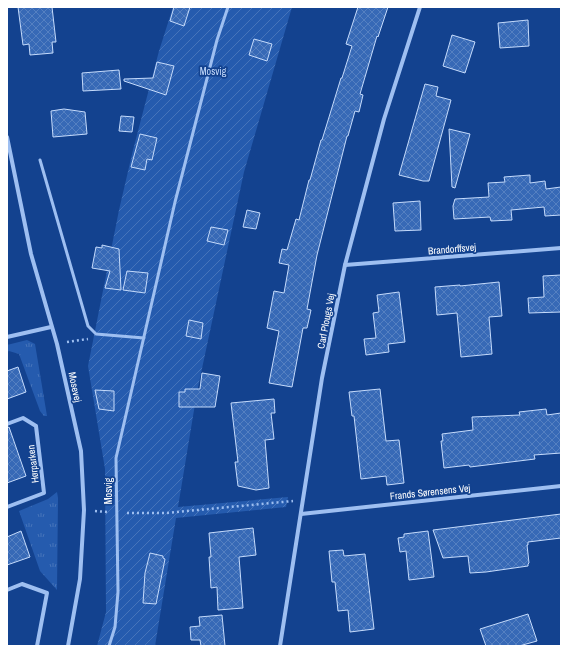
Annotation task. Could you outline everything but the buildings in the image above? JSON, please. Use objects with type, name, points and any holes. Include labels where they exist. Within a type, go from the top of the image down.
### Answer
[{"type":"street","name":"Carl Plougs Vej","points":[[280,646],[322,378],[345,265],[384,119],[420,7]]},
{"type":"street","name":"Mosevej","points":[[7,136],[31,254],[57,344],[80,451],[84,510],[80,579],[68,646]]},
{"type":"street","name":"Brandorffsvej","points":[[345,265],[561,248]]},
{"type":"street","points":[[7,337],[51,327]]},
{"type":"street","name":"Hørparken","points":[[7,424],[24,418],[36,426],[44,493],[7,507]]},
{"type":"street","name":"Frands Sørensens Vej","points":[[301,514],[561,486]]},
{"type":"street","points":[[7,590],[22,584],[47,593],[37,646]]},
{"type":"lane","name":"Mosvig","points":[[109,646],[115,627],[118,592],[116,458],[175,202],[217,40],[228,7]]},
{"type":"lane","points":[[40,160],[88,326],[96,334],[144,338]]},
{"type":"path","points":[[76,341],[88,339]]},
{"type":"path","points":[[84,510],[116,513],[166,514],[304,500]]},
{"type":"green space","name":"Mosvig","points":[[173,7],[292,7],[244,172],[197,392],[178,507],[288,497],[286,507],[176,518],[155,646],[97,646],[106,612],[105,469],[88,366],[119,210],[133,150],[159,51]]},
{"type":"green space","points":[[27,340],[35,344],[47,416],[44,416],[40,411],[19,354],[9,351],[7,352],[7,345]]},
{"type":"green space","points":[[57,492],[57,590],[40,571],[19,511],[48,499]]}]
